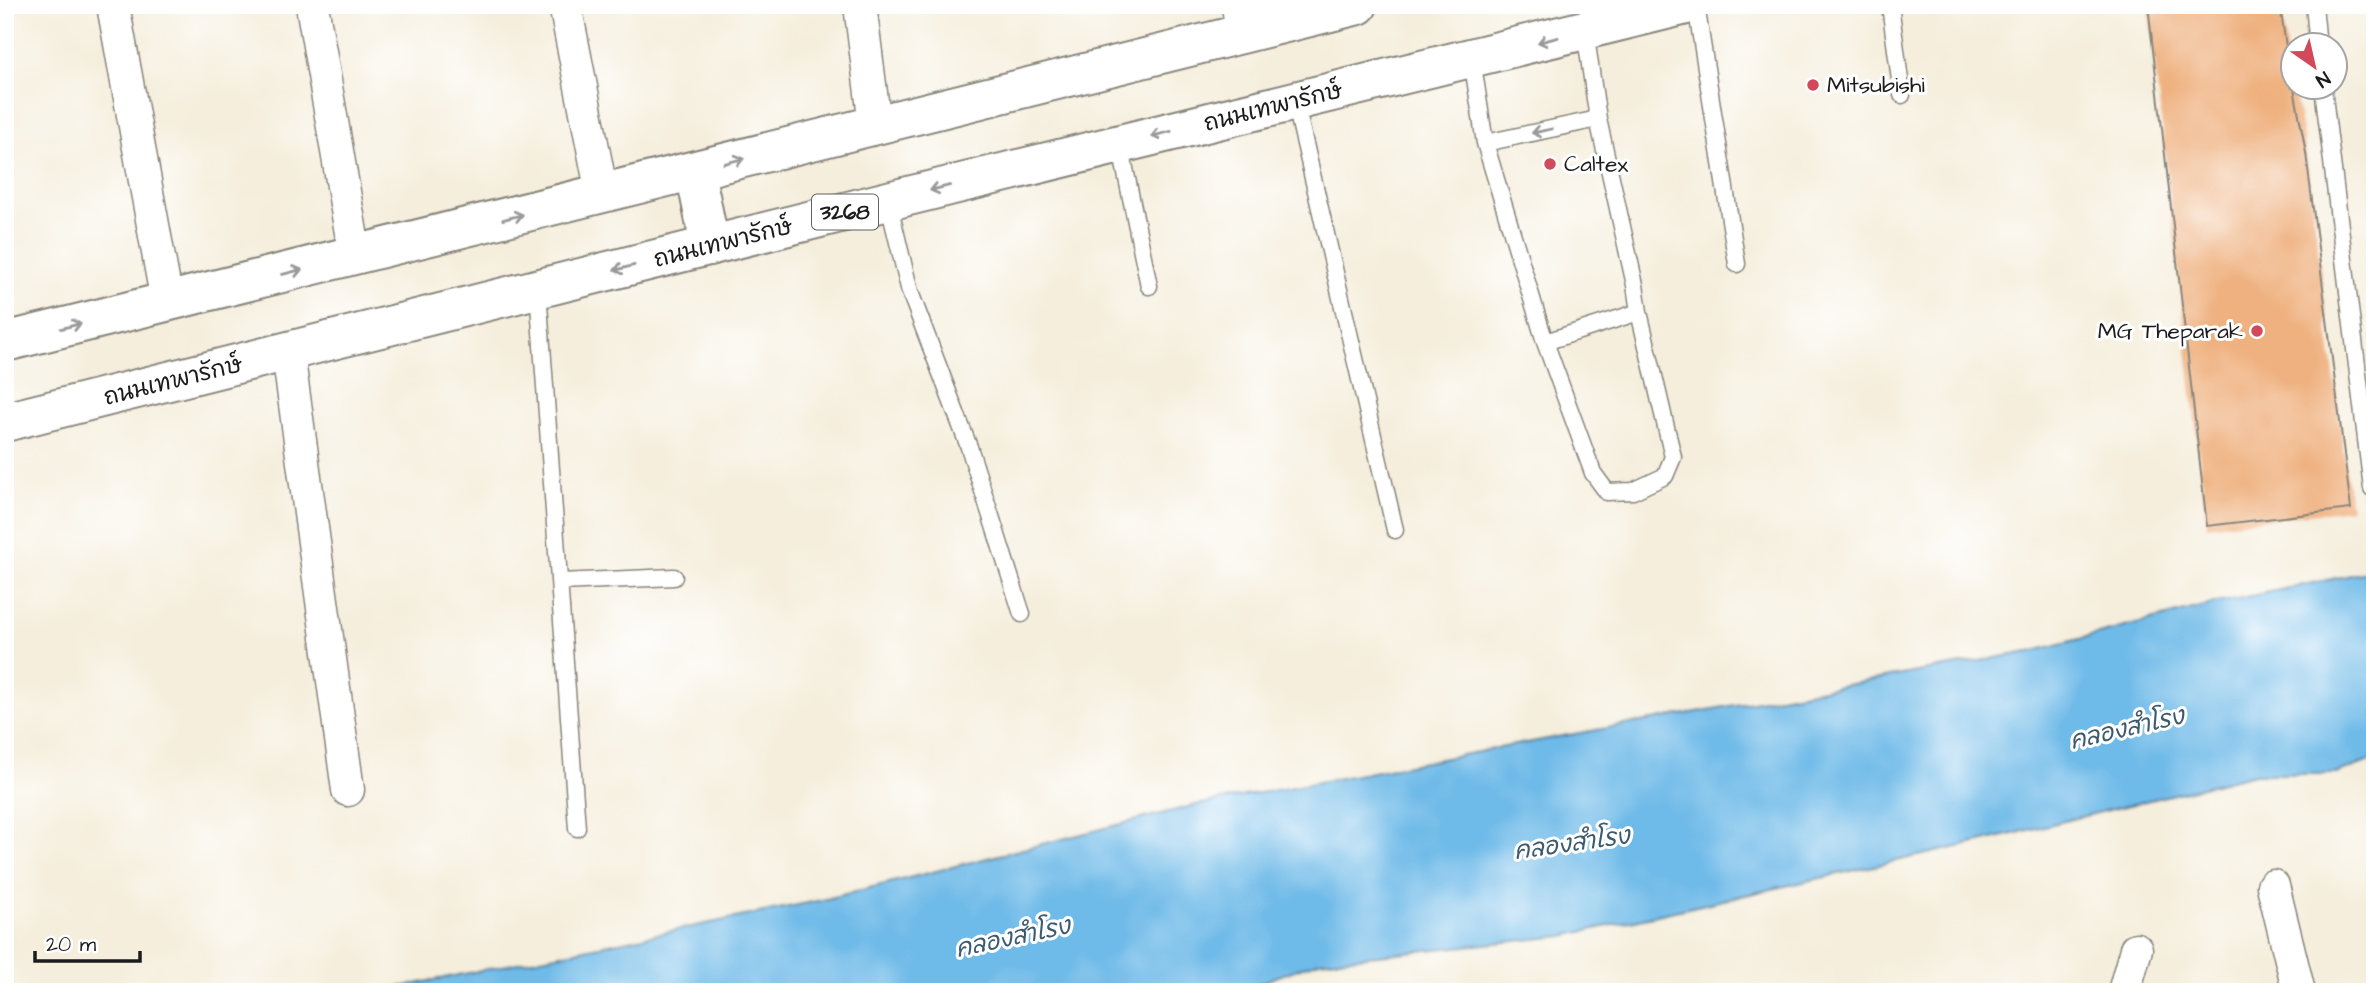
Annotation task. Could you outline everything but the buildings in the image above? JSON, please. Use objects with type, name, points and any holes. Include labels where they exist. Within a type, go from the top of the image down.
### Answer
[{"type":"main road","points":[[5,342],[695,172],[875,125],[1240,20],[1358,5]]},
{"type":"main road","name":"ถนนเทพารักษ์","points":[[5,422],[1686,5]]},
{"type":"main road","points":[[695,172],[710,246]]},
{"type":"street","points":[[113,5],[167,302]]},
{"type":"street","points":[[312,5],[355,256]]},
{"type":"street","points":[[565,5],[602,194]]},
{"type":"street","points":[[860,5],[875,125]]},
{"type":"street","points":[[288,353],[348,790]]},
{"type":"street","points":[[2273,886],[2299,992]]},
{"type":"street","points":[[2124,992],[2136,949]]},
{"type":"lane","points":[[1696,5],[1737,264]]},
{"type":"lane","points":[[1891,5],[1902,96]]},
{"type":"lane","points":[[2314,5],[2317,32]]},
{"type":"lane","points":[[1472,59],[1485,143],[1545,342],[1593,473],[1607,492],[1633,491],[1665,476],[1673,457],[1598,119],[1585,31]]},
{"type":"lane","points":[[1295,101],[1395,530]]},
{"type":"lane","points":[[2325,102],[2372,488]]},
{"type":"lane","points":[[1485,143],[1598,119]]},
{"type":"lane","points":[[1120,145],[1149,286]]},
{"type":"lane","points":[[888,201],[910,292],[969,447],[1022,614]]},
{"type":"lane","points":[[538,290],[577,828]]},
{"type":"lane","points":[[1545,342],[1639,312]]},
{"type":"lane","points":[[560,582],[674,577]]},
{"type":"water","name":"คลองสำโรง","points":[[2375,570],[2375,759],[2336,774],[2255,774],[1980,842],[1564,936],[1319,961],[1235,992],[360,992],[405,986],[822,900],[1196,805],[2034,651],[2212,604]]},
{"type":"place","name":"Mitsubishi","points":[[1813,85]]},
{"type":"place","name":"Caltex","points":[[1550,164]]},
{"type":"place","name":"MG Theparak","points":[[2257,331]]}]
